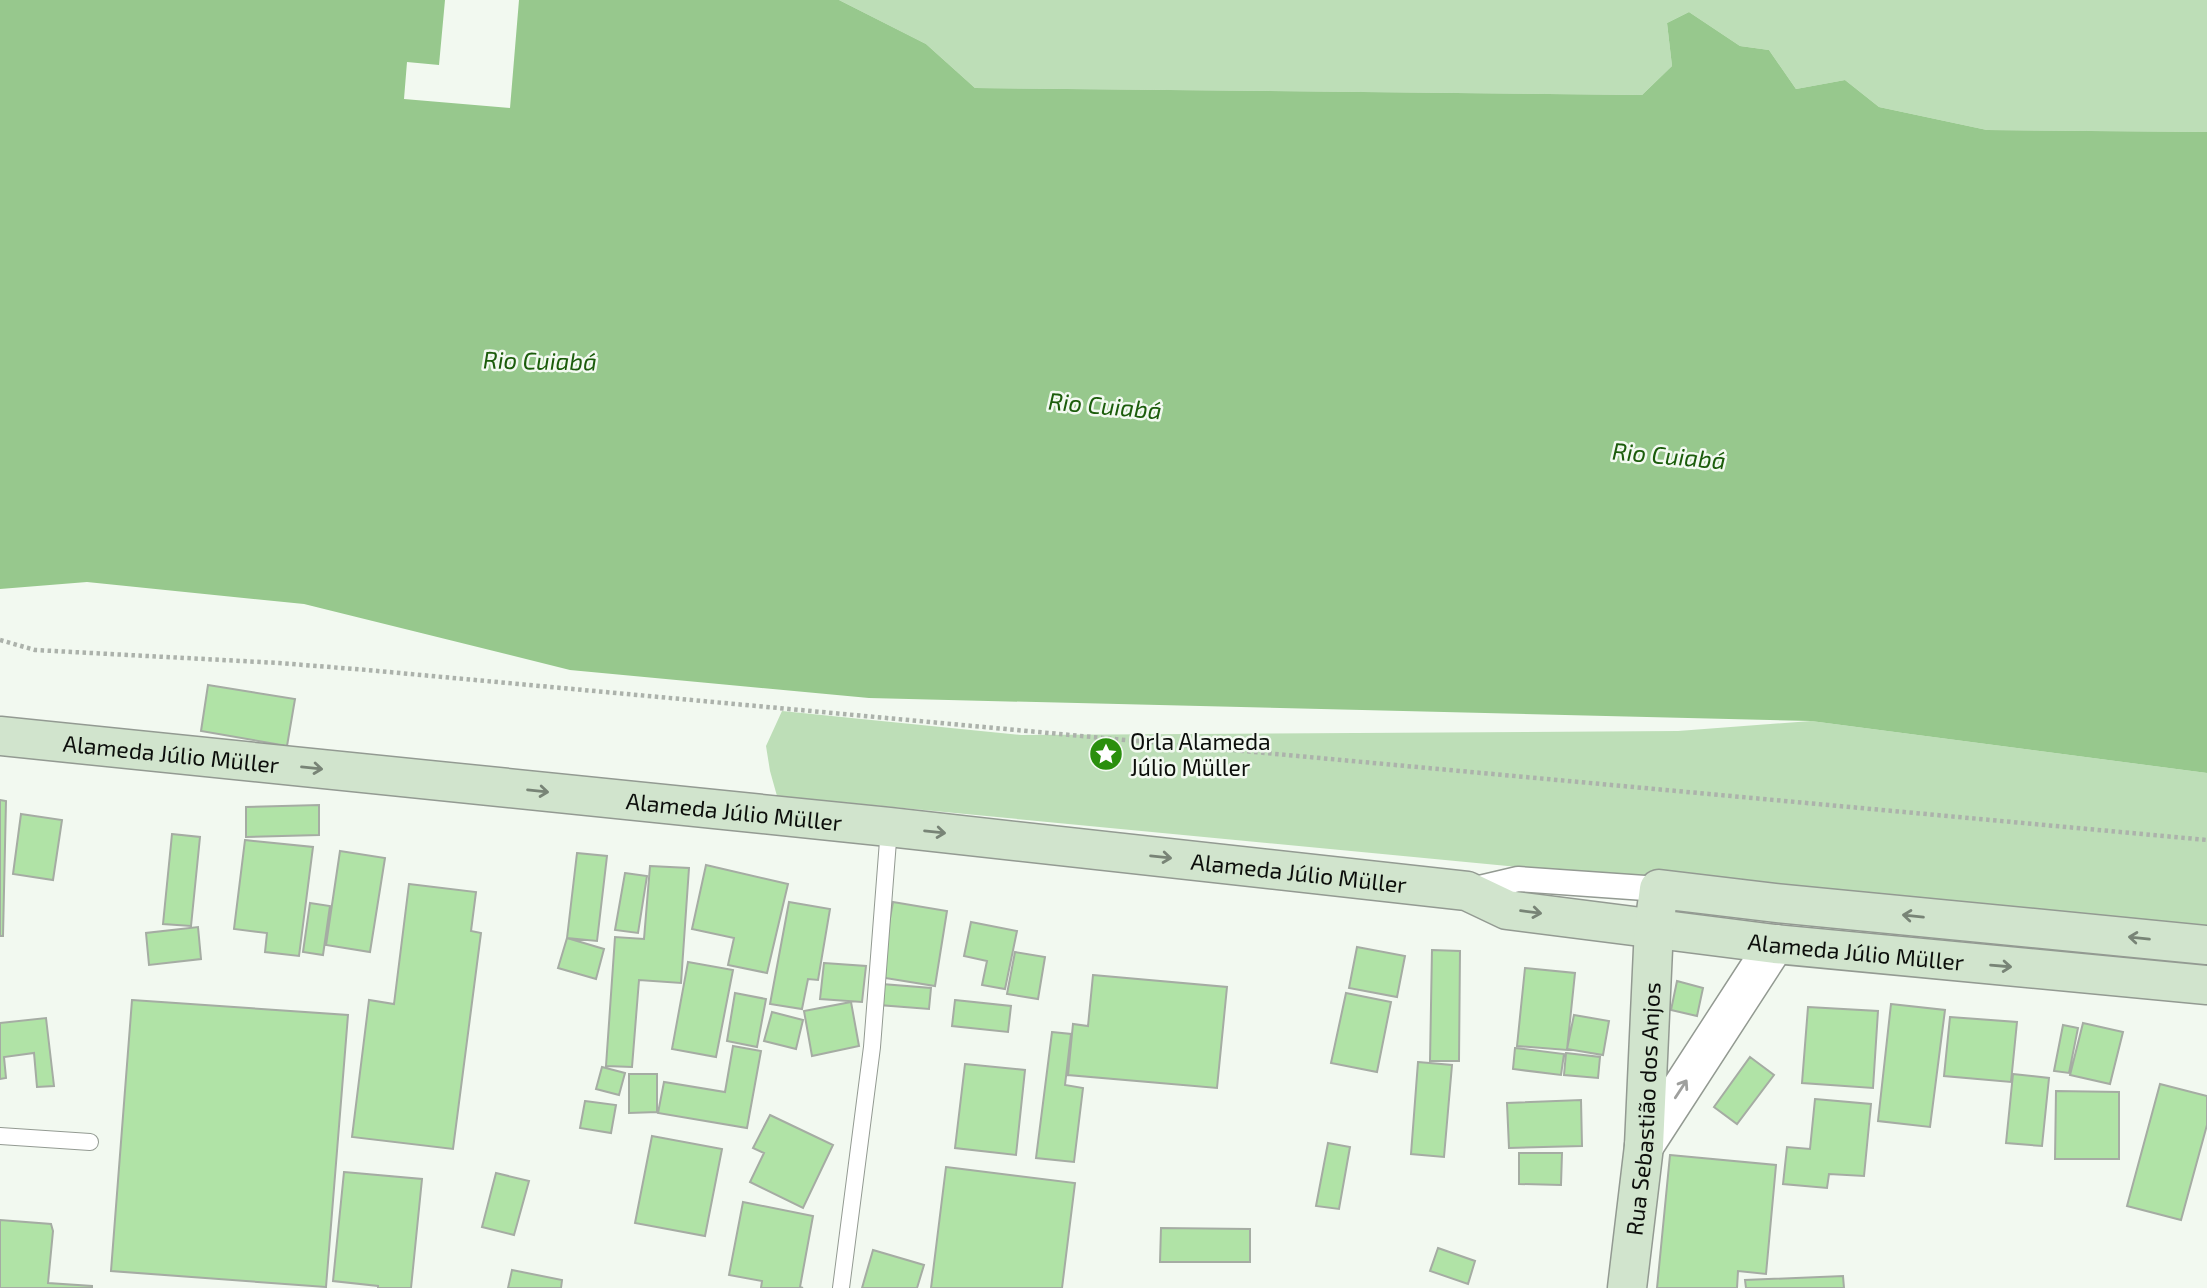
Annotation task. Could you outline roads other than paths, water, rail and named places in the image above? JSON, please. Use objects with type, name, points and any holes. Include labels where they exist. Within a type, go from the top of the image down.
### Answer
[{"type":"main road","name":"Alameda Júlio Müller","points":[[0,736],[889,827],[1467,891],[1507,910],[1775,944],[2207,985]]},
{"type":"main road","name":"Alameda Júlio Müller","points":[[1659,889],[2207,945]]},
{"type":"main road","name":"Rua Sebastião dos Anjos","points":[[1627,1288],[1644,1146],[1654,927],[1659,889]]},
{"type":"street","name":"Alameda Júlio Müller","points":[[1467,891],[1518,879],[1659,889]]},
{"type":"street","points":[[1644,1146],[1775,944]]},
{"type":"lane","points":[[841,1288],[872,1047],[889,827]]},
{"type":"lane","points":[[0,1136],[90,1142]]},
{"type":"water","name":"Rio Cuiabá","points":[[0,0],[839,0],[926,44],[975,88],[1642,95],[1672,66],[1667,23],[1689,12],[1740,46],[1769,50],[1796,89],[1845,80],[1879,107],[1987,130],[2207,132],[2207,773],[1811,721],[869,698],[570,670],[304,604],[87,582],[0,589]]},
{"type":"place","name":"Orla Alameda Júlio Müller","points":[[1106,754]]}]
